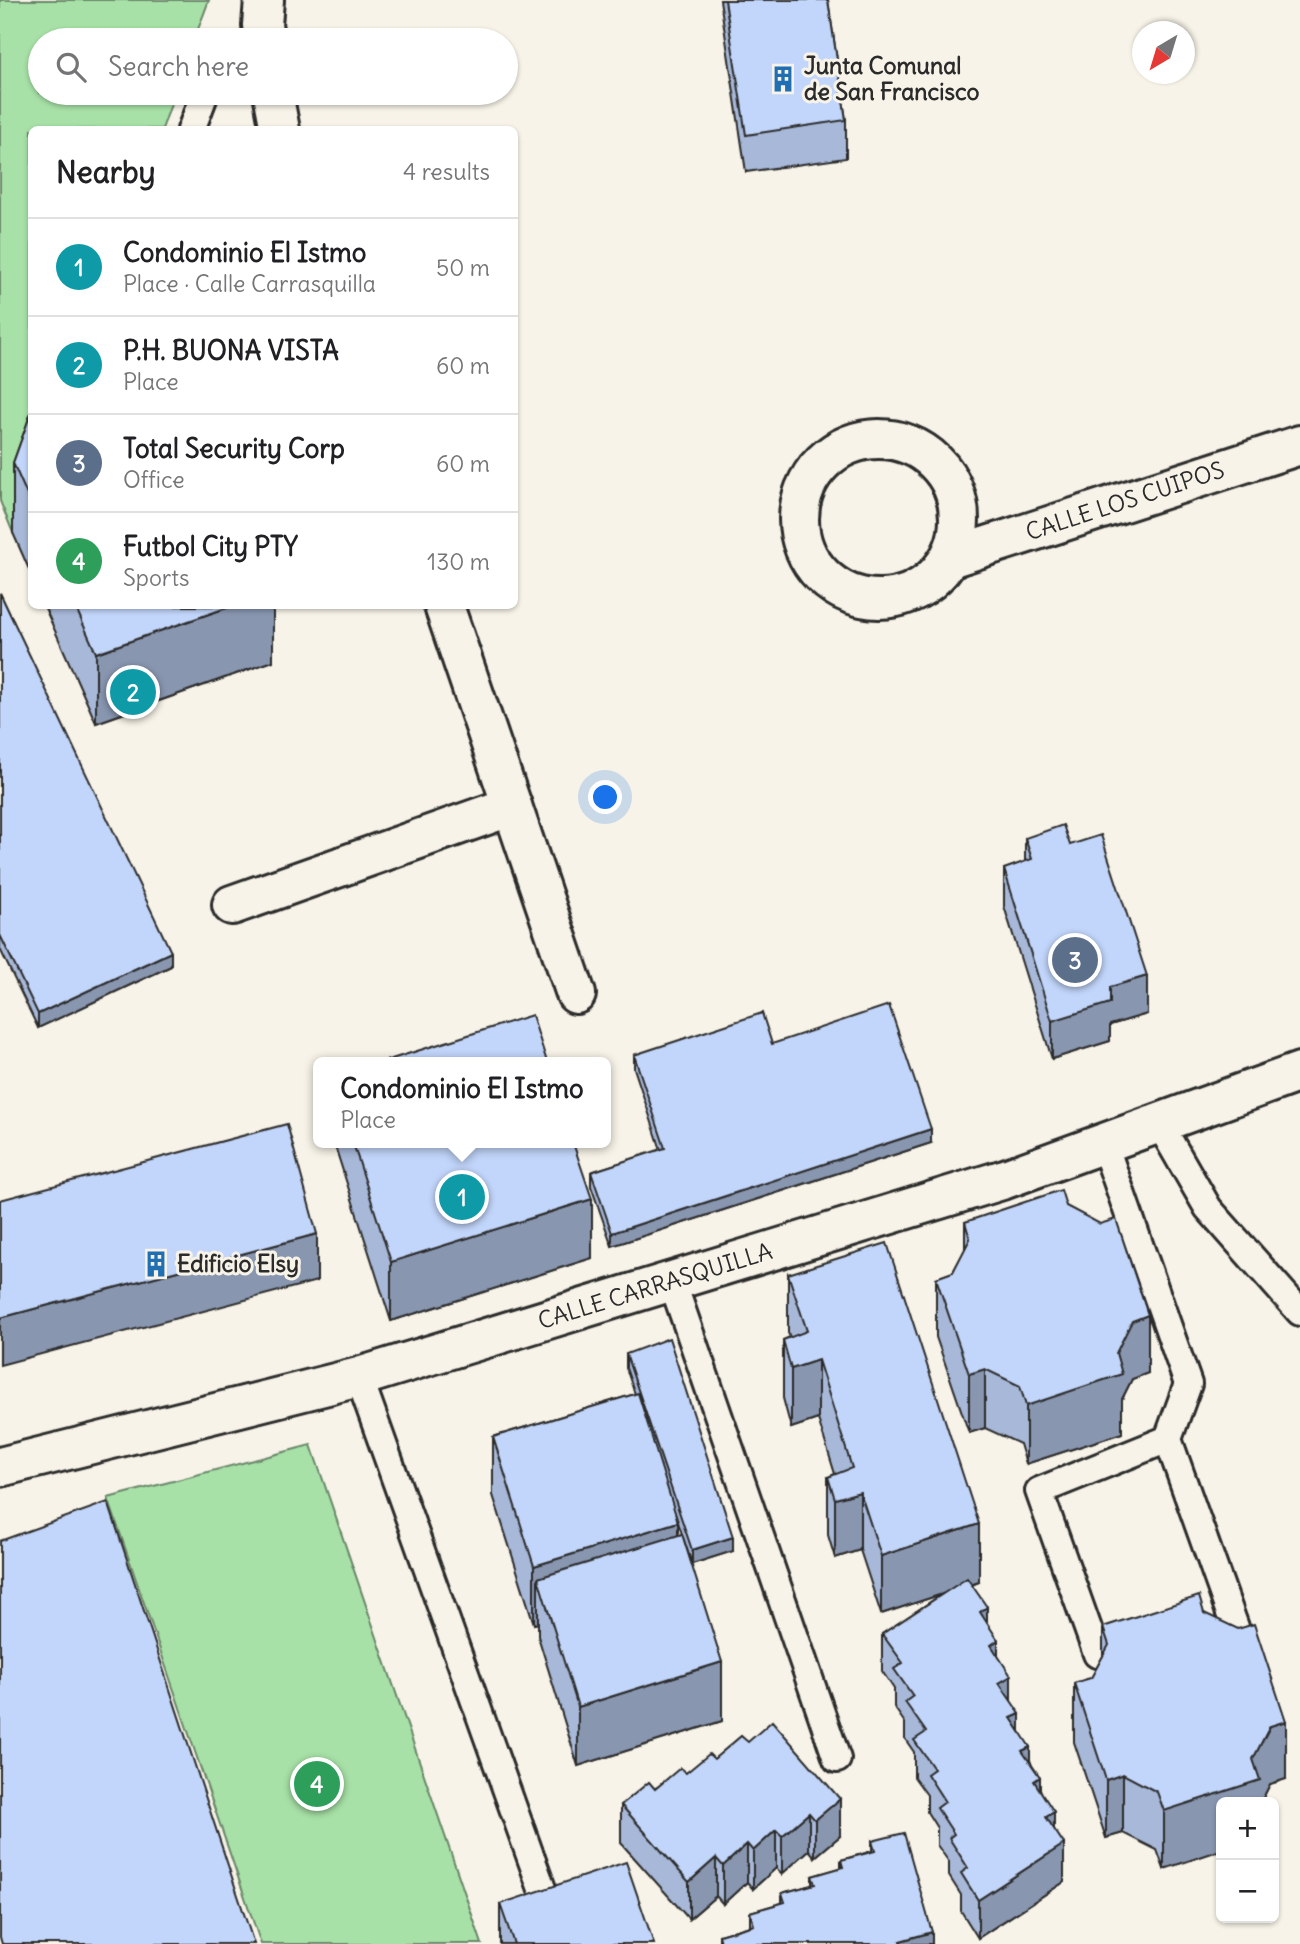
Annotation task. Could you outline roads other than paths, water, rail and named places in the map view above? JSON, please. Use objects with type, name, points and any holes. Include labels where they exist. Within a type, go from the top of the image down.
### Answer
[{"type":"street","points":[[275,105],[279,126]]},
{"type":"street","name":"CALLE LOS CUIPOS","points":[[950,558],[959,532],[958,505],[950,481],[933,460],[911,445],[886,439],[859,440],[835,451],[815,469],[803,492],[799,519],[802,542],[812,564],[828,581],[849,593],[872,599],[895,598],[917,590],[936,576],[950,558],[1300,444]]},
{"type":"street","points":[[445,609],[576,994]]},
{"type":"street","points":[[232,905],[512,806]]},
{"type":"street","name":"CALLE CARRASQUILLA","points":[[0,1467],[359,1377],[1005,1179],[1300,1072]]},
{"type":"lane","points":[[193,126],[200,105]]},
{"type":"lane","points":[[1158,1123],[1208,1209],[1300,1312]]},
{"type":"lane","points":[[1104,1143],[1188,1384],[1168,1439],[1235,1627]]},
{"type":"lane","points":[[672,1281],[837,1759]]},
{"type":"lane","points":[[359,1377],[546,1900]]},
{"type":"lane","points":[[1097,1654],[1039,1491],[1168,1439]]},
{"type":"place","name":"Junta Comunal de San Francisco","points":[[783,79]]},
{"type":"place","name":"P.H. BUONA VISTA","points":[[133,692]]},
{"type":"place","name":"Total Security Corp","points":[[1075,960]]},
{"type":"place","name":"Condominio El Istmo","points":[[462,1197]]},
{"type":"place","name":"Edificio Elsy","points":[[156,1264]]},
{"type":"place","name":"Futbol City PTY","points":[[317,1784]]}]
